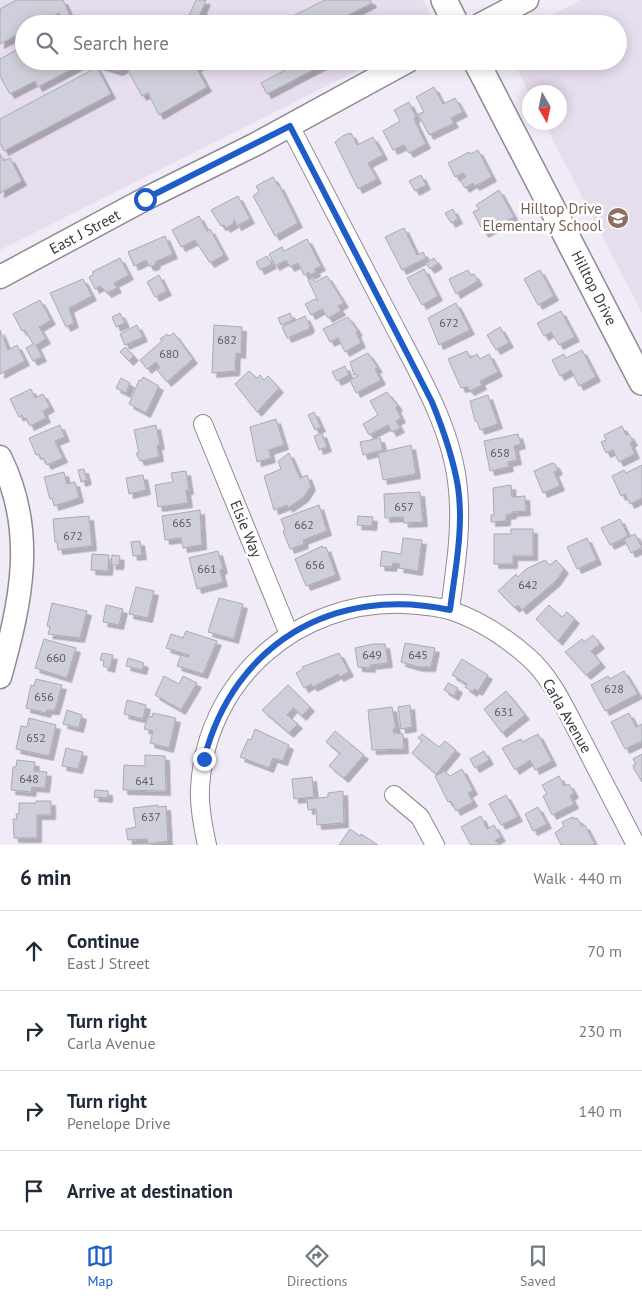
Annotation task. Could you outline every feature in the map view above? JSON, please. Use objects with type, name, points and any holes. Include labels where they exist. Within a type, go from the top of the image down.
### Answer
[{"type":"main road","points":[[444,0],[452,15]]},
{"type":"main road","name":"Hilltop Drive","points":[[481,70],[642,382]]},
{"type":"street","points":[[498,15],[527,0]]},
{"type":"street","name":"East J Street","points":[[0,277],[145,199],[290,126],[392,70]]},
{"type":"street","points":[[290,126],[422,379],[444,432],[458,488],[460,516],[459,541],[450,610]]},
{"type":"street","name":"Elsie Way","points":[[203,424],[289,634]]},
{"type":"street","points":[[0,457],[8,474],[17,509],[22,558],[17,615],[0,677]]},
{"type":"street","name":"Carla Avenue","points":[[207,845],[200,789],[204,759],[216,722],[241,678],[252,664],[289,634],[336,612],[358,607],[398,604],[425,605],[450,610],[481,624],[507,640],[529,657],[549,681],[636,845]]},
{"type":"street","points":[[394,795],[420,816],[435,845]]},
{"type":"shaded area","points":[[0,0],[423,0],[431,15],[15,15],[15,70],[358,70],[0,250]]},
{"type":"shaded area","name":"Hilltop Drive Elementary School","points":[[581,0],[642,0],[642,313],[548,130],[567,130],[567,85],[525,85],[518,70],[627,70],[627,15],[552,15]]},
{"type":"building","points":[[16,0],[63,0],[70,15],[60,15],[59,13],[55,15],[15,15],[15,36],[0,44],[0,9]]},
{"type":"building","points":[[196,0],[206,0],[200,15],[189,15]]},
{"type":"building","points":[[325,0],[370,0],[372,3],[349,15],[295,15]]},
{"type":"building","points":[[15,51],[15,70],[70,70],[38,87],[35,81],[10,94],[0,76],[0,59]]},
{"type":"building","points":[[98,70],[111,94],[4,151],[0,143],[0,119],[90,71]]},
{"type":"building","points":[[128,70],[198,70],[207,87],[159,115],[148,93],[142,96]]},
{"type":"building","points":[[285,70],[313,70],[267,94],[261,83]]},
{"type":"building","points":[[434,87],[443,104],[455,98],[463,112],[451,118],[454,123],[429,135],[418,114],[424,112],[416,97]]},
{"type":"building","points":[[409,102],[416,117],[414,119],[426,144],[409,153],[404,145],[393,150],[383,131],[400,121],[394,110]]},
{"type":"building","points":[[351,133],[357,145],[373,137],[383,155],[368,163],[377,179],[358,189],[335,142],[344,135]]},
{"type":"building","points":[[478,150],[492,177],[475,186],[473,183],[465,188],[460,180],[466,177],[463,173],[455,177],[448,163],[469,152],[470,154]]},
{"type":"building","points":[[0,154],[4,161],[10,158],[22,181],[0,193]]},
{"type":"building","points":[[421,175],[426,185],[415,191],[409,181]]},
{"type":"building","points":[[273,177],[298,223],[275,236],[253,196],[259,192],[256,186]]},
{"type":"building","points":[[499,190],[514,217],[484,233],[473,212],[479,209],[476,205]]},
{"type":"building","points":[[238,196],[250,219],[237,226],[234,220],[234,223],[226,228],[224,225],[221,226],[211,210]]},
{"type":"building","points":[[453,209],[458,219],[451,223],[445,213]]},
{"type":"building","points":[[199,216],[207,231],[210,229],[224,255],[210,263],[195,240],[181,247],[172,230]]},
{"type":"building","points":[[404,228],[417,255],[423,252],[426,258],[402,270],[385,237]]},
{"type":"building","points":[[165,236],[173,254],[155,262],[156,264],[153,266],[149,266],[146,260],[134,266],[128,252]]},
{"type":"building","points":[[307,239],[321,266],[315,269],[316,272],[310,275],[309,272],[304,275],[298,263],[290,267],[286,260],[275,266],[269,254],[282,247],[284,251]]},
{"type":"building","points":[[267,256],[272,264],[260,270],[256,262]]},
{"type":"building","points":[[120,258],[129,275],[114,283],[117,288],[107,293],[100,286],[95,289],[89,277],[94,274],[92,272]]},
{"type":"building","points":[[434,258],[438,264],[430,269],[426,263]]},
{"type":"building","points":[[424,269],[438,296],[422,305],[407,278]]},
{"type":"building","points":[[468,270],[471,275],[474,274],[478,281],[456,294],[449,279]]},
{"type":"building","points":[[540,270],[554,296],[538,305],[524,279]]},
{"type":"building","points":[[159,275],[167,291],[155,297],[147,282]]},
{"type":"building","points":[[327,276],[344,303],[338,306],[341,311],[328,318],[322,309],[311,315],[305,304],[315,299],[318,301],[308,280],[312,278],[315,282]]},
{"type":"building","points":[[83,279],[92,296],[69,308],[74,323],[66,327],[50,293]]},
{"type":"building","points":[[40,300],[51,320],[39,327],[46,339],[36,345],[42,357],[33,361],[26,348],[33,344],[25,330],[22,331],[13,314]]},
{"type":"building","points":[[456,303],[470,330],[439,345],[428,318]]},
{"type":"building","points":[[561,311],[575,337],[559,345],[551,332],[544,336],[537,323]]},
{"type":"building","points":[[120,313],[125,323],[116,327],[112,317]]},
{"type":"building","points":[[290,313],[293,320],[281,325],[278,318]]},
{"type":"building","points":[[305,316],[310,326],[309,329],[287,338],[282,327]]},
{"type":"building","points":[[348,317],[358,331],[356,332],[361,343],[345,352],[338,338],[330,342],[323,329]]},
{"type":"building","points":[[137,325],[143,337],[125,345],[120,334]]},
{"type":"building","points":[[214,325],[242,327],[241,354],[236,353],[235,371],[212,373]]},
{"type":"building","points":[[500,327],[509,343],[496,350],[487,335]]},
{"type":"building","points":[[0,330],[8,350],[17,345],[25,361],[0,374]]},
{"type":"building","points":[[174,333],[193,359],[167,382],[157,370],[160,368],[156,362],[147,369],[140,360],[162,341],[160,339],[167,334],[169,336]]},
{"type":"building","points":[[125,347],[134,356],[129,361],[120,352]]},
{"type":"building","points":[[582,350],[596,377],[579,386],[571,370],[560,376],[552,360],[564,354],[566,358]]},
{"type":"building","points":[[467,351],[470,358],[477,354],[480,359],[489,354],[498,372],[480,381],[482,385],[470,391],[467,387],[461,388],[448,359]]},
{"type":"building","points":[[368,353],[378,368],[375,369],[381,380],[356,393],[350,380],[358,376],[354,375],[350,362]]},
{"type":"building","points":[[345,366],[349,375],[337,381],[332,372]]},
{"type":"building","points":[[249,371],[257,378],[260,375],[264,380],[268,376],[279,388],[257,412],[235,384]]},
{"type":"building","points":[[143,377],[159,386],[146,413],[129,404],[139,380],[141,381]]},
{"type":"building","points":[[121,378],[130,383],[126,393],[116,388]]},
{"type":"building","points":[[31,389],[35,398],[43,394],[50,407],[43,411],[46,418],[30,426],[26,418],[24,419],[22,415],[19,417],[10,399]]},
{"type":"building","points":[[387,392],[398,406],[396,408],[401,418],[396,421],[400,428],[392,432],[388,425],[369,435],[363,424],[378,415],[370,401]]},
{"type":"building","points":[[488,395],[498,424],[480,430],[477,421],[475,421],[470,401]]},
{"type":"building","points":[[314,412],[321,427],[315,430],[308,415]]},
{"type":"building","points":[[276,419],[284,445],[269,450],[271,458],[257,462],[250,427]]},
{"type":"building","points":[[60,425],[65,437],[55,441],[63,458],[47,465],[39,454],[36,455],[29,438]]},
{"type":"building","points":[[156,425],[160,445],[157,445],[159,457],[140,461],[136,453],[139,453],[134,430]]},
{"type":"building","points":[[622,426],[626,435],[629,434],[633,441],[630,443],[635,454],[619,462],[613,450],[606,453],[601,442],[606,440],[604,435]]},
{"type":"building","points":[[322,433],[327,447],[319,450],[314,436]]},
{"type":"building","points":[[518,434],[521,444],[514,446],[517,460],[508,462],[509,467],[490,471],[484,441]]},
{"type":"building","points":[[380,438],[383,450],[363,455],[360,442]]},
{"type":"building","points":[[411,445],[416,474],[383,480],[378,453]]},
{"type":"building","points":[[289,453],[300,478],[307,475],[311,486],[304,497],[288,508],[287,505],[274,510],[264,476],[281,469],[278,461]]},
{"type":"building","points":[[552,463],[555,464],[558,470],[554,472],[560,486],[543,493],[534,471]]},
{"type":"building","points":[[642,465],[642,498],[630,504],[625,494],[621,496],[612,476],[624,470],[626,473]]},
{"type":"building","points":[[84,469],[87,480],[81,482],[78,470]]},
{"type":"building","points":[[186,471],[189,490],[186,490],[188,503],[158,507],[155,485],[173,482],[171,473]]},
{"type":"building","points":[[64,472],[67,484],[75,482],[79,498],[54,506],[44,477]]},
{"type":"building","points":[[143,475],[146,490],[129,494],[126,478]]},
{"type":"building","points":[[511,485],[512,497],[525,496],[526,511],[512,512],[512,514],[506,515],[506,521],[491,522],[491,515],[494,515],[493,488]]},
{"type":"building","points":[[420,492],[423,522],[404,523],[403,517],[385,518],[384,494]]},
{"type":"building","points":[[319,505],[327,531],[303,540],[304,544],[290,549],[283,531],[285,530],[281,519]]},
{"type":"building","points":[[200,510],[202,545],[183,548],[181,538],[165,540],[162,516]]},
{"type":"building","points":[[89,516],[92,546],[58,550],[57,542],[55,542],[53,519]]},
{"type":"building","points":[[358,516],[373,517],[372,526],[357,525]]},
{"type":"building","points":[[620,519],[628,536],[610,545],[601,528]]},
{"type":"building","points":[[511,529],[533,529],[533,556],[513,556],[513,564],[494,564],[494,534],[511,534]]},
{"type":"building","points":[[635,534],[642,548],[631,553],[624,539]]},
{"type":"building","points":[[403,538],[422,540],[418,571],[399,568],[400,564],[393,563],[392,567],[380,566],[382,551],[401,554]]},
{"type":"building","points":[[587,538],[597,560],[577,569],[567,547]]},
{"type":"building","points":[[140,541],[142,555],[133,556],[131,542]]},
{"type":"building","points":[[322,546],[323,548],[326,547],[336,575],[306,586],[295,559]]},
{"type":"building","points":[[218,551],[223,569],[220,570],[223,582],[197,589],[189,558]]},
{"type":"building","points":[[92,554],[109,555],[108,571],[91,570]]},
{"type":"building","points":[[112,555],[120,556],[119,565],[111,565]]},
{"type":"building","points":[[545,560],[550,565],[556,560],[564,569],[556,581],[522,610],[518,605],[515,608],[498,591],[516,574],[518,577],[526,569]]},
{"type":"building","points":[[136,587],[154,591],[148,618],[129,614]]},
{"type":"building","points":[[219,598],[243,604],[234,639],[208,632]]},
{"type":"building","points":[[52,603],[87,611],[80,638],[48,634],[50,627],[47,626]]},
{"type":"building","points":[[106,605],[123,609],[119,625],[103,622]]},
{"type":"building","points":[[549,605],[562,617],[567,612],[575,619],[558,641],[536,619]]},
{"type":"building","points":[[186,631],[217,641],[203,674],[177,666],[181,655],[188,657],[189,655],[166,648],[171,634],[183,638]]},
{"type":"building","points":[[593,635],[600,644],[591,651],[601,663],[586,675],[565,652],[582,639],[584,642]]},
{"type":"building","points":[[44,639],[76,648],[67,678],[35,668]]},
{"type":"building","points":[[405,643],[435,648],[431,667],[419,667],[401,662]]},
{"type":"building","points":[[373,644],[385,644],[388,663],[370,665],[371,668],[358,667],[355,648]]},
{"type":"building","points":[[102,653],[113,655],[110,668],[103,666],[104,661],[100,660]]},
{"type":"building","points":[[339,653],[349,672],[339,677],[338,674],[313,687],[311,684],[304,688],[296,673],[303,669],[302,667]]},
{"type":"building","points":[[128,658],[144,663],[142,670],[126,666]]},
{"type":"building","points":[[462,659],[488,675],[478,691],[474,689],[473,692],[465,687],[467,684],[452,675]]},
{"type":"building","points":[[624,671],[638,694],[605,711],[591,685],[608,676],[610,679]]},
{"type":"building","points":[[164,676],[179,684],[183,676],[197,683],[181,710],[155,695]]},
{"type":"building","points":[[36,679],[62,685],[55,710],[47,710],[46,713],[26,708],[31,685],[34,686]]},
{"type":"building","points":[[448,683],[458,688],[454,696],[444,690]]},
{"type":"building","points":[[288,685],[310,707],[302,716],[293,708],[287,715],[298,724],[289,733],[262,710]]},
{"type":"building","points":[[506,691],[525,715],[502,733],[484,709]]},
{"type":"building","points":[[127,700],[146,705],[143,719],[124,714]]},
{"type":"building","points":[[410,705],[412,727],[401,729],[398,707]]},
{"type":"building","points":[[392,707],[396,729],[393,729],[394,733],[403,734],[404,749],[372,750],[368,710]]},
{"type":"building","points":[[67,710],[82,715],[79,728],[63,724]]},
{"type":"building","points":[[153,713],[176,718],[169,748],[150,743],[153,731],[144,729],[148,716],[152,717]]},
{"type":"building","points":[[629,713],[636,727],[642,724],[642,741],[625,749],[611,722]]},
{"type":"building","points":[[29,718],[56,725],[49,756],[16,749],[21,726],[27,727]]},
{"type":"building","points":[[255,729],[289,745],[283,761],[273,758],[269,768],[240,757],[248,739],[251,740]]},
{"type":"building","points":[[335,731],[364,755],[344,778],[329,766],[340,753],[326,742]]},
{"type":"building","points":[[422,734],[439,747],[445,741],[456,750],[436,774],[412,753],[422,741],[418,738]]},
{"type":"building","points":[[538,734],[552,761],[535,770],[530,760],[515,770],[502,748],[521,739],[522,742]]},
{"type":"building","points":[[66,748],[83,752],[78,769],[62,766]]},
{"type":"building","points":[[484,751],[489,760],[475,768],[470,759]]},
{"type":"building","points":[[642,754],[642,782],[634,769],[633,765],[636,764],[633,759]]},
{"type":"building","points":[[145,755],[165,756],[166,791],[123,790],[124,765],[145,766]]},
{"type":"building","points":[[17,760],[35,762],[34,771],[47,772],[45,788],[32,787],[31,792],[11,790],[13,767],[16,767]]},
{"type":"building","points":[[462,769],[473,790],[468,793],[473,802],[456,811],[451,801],[448,802],[435,776],[445,771],[450,776]]},
{"type":"building","points":[[559,776],[564,786],[569,784],[574,793],[570,796],[574,804],[552,815],[543,796],[547,794],[542,785]]},
{"type":"building","points":[[312,777],[314,797],[294,799],[292,779]]},
{"type":"building","points":[[95,790],[108,791],[108,798],[94,797]]},
{"type":"building","points":[[343,791],[344,823],[317,825],[316,809],[308,810],[307,799],[328,797],[328,793]]},
{"type":"building","points":[[506,795],[518,817],[501,825],[489,804]]},
{"type":"building","points":[[36,801],[51,801],[51,815],[37,815],[37,838],[14,838],[13,819],[17,819],[16,814],[19,814],[19,803],[36,803]]},
{"type":"building","points":[[158,805],[158,807],[166,806],[168,841],[148,844],[147,839],[128,840],[126,829],[136,827],[133,808]]},
{"type":"building","points":[[538,807],[547,824],[533,831],[525,814]]},
{"type":"building","points":[[481,816],[487,829],[494,825],[501,837],[495,840],[500,845],[471,845],[461,827]]},
{"type":"building","points":[[573,817],[574,819],[577,818],[582,826],[585,825],[595,845],[561,845],[555,833],[564,826],[562,822]]},
{"type":"building","points":[[350,829],[360,836],[361,834],[378,845],[339,845]]},
{"type":"place","name":"Hilltop Drive Elementary School","points":[[618,218]]},
{"type":"route","points":[[145,199],[290,126],[422,379],[451,453],[458,488],[459,541],[450,610],[425,605],[389,604],[358,607],[336,612],[289,634],[252,664],[241,678],[226,701],[216,722],[204,759]]}]
